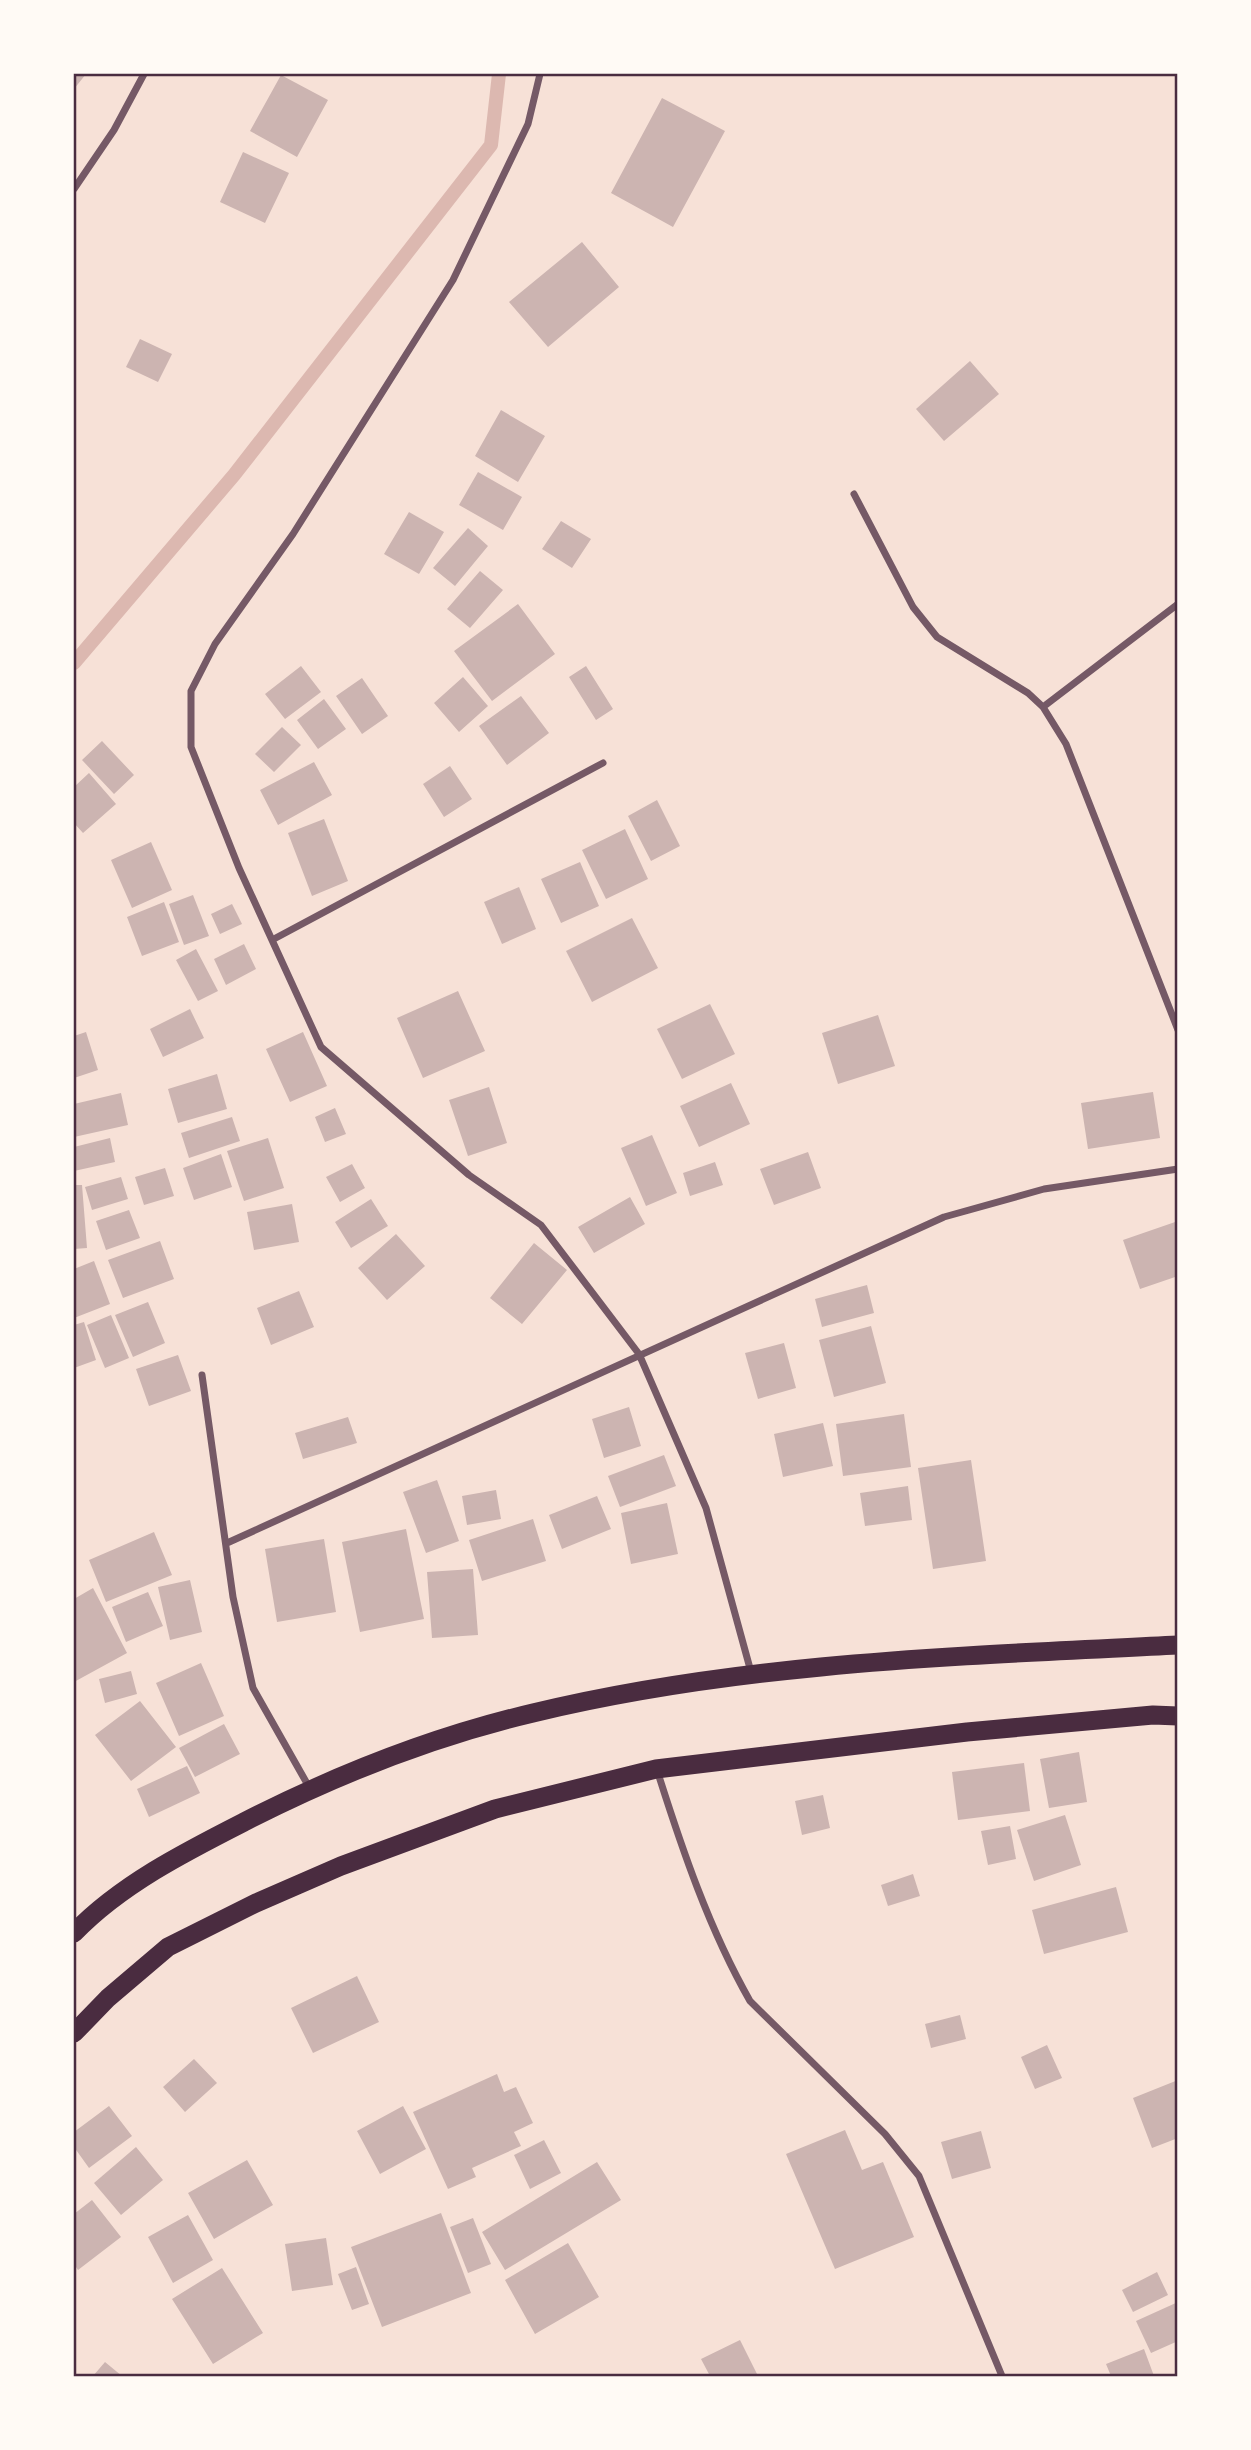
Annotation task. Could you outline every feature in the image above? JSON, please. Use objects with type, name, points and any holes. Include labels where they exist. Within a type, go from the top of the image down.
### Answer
[{"type":"highway","points":[[74,1933],[150,1873],[310,1788],[465,1732],[532,1713],[620,1694],[884,1660],[1178,1645]]},
{"type":"highway","points":[[74,2033],[108,1997],[168,1947],[256,1903],[341,1866],[495,1809],[656,1769],[844,1749],[967,1732],[1153,1715],[1178,1716]]},
{"type":"street","points":[[74,189],[114,130],[144,74]]},
{"type":"street","points":[[540,74],[528,124],[453,280],[293,534],[215,644],[191,691],[191,747],[239,868],[321,1047],[469,1175],[541,1225],[639,1354],[706,1508],[752,1676]]},
{"type":"street","points":[[855,494],[913,607],[937,637],[1028,694],[1043,707],[1066,744],[1178,1030]]},
{"type":"street","points":[[1043,707],[1178,604]]},
{"type":"street","points":[[272,940],[603,763]]},
{"type":"street","points":[[227,1544],[944,1217],[1044,1189],[1178,1169]]},
{"type":"street","points":[[202,1375],[233,1597],[253,1688],[310,1788]]},
{"type":"street","points":[[656,1769],[688,1866],[746,1993],[885,2134],[919,2176],[1002,2376]]},
{"type":"building","points":[[74,74],[86,74],[74,89]]},
{"type":"building","points":[[281,75],[328,100],[297,157],[250,131]]},
{"type":"building","points":[[662,98],[725,131],[673,227],[611,193]]},
{"type":"building","points":[[243,152],[289,173],[265,223],[220,202]]},
{"type":"building","points":[[582,242],[619,287],[548,347],[509,302]]},
{"type":"building","points":[[140,339],[172,354],[158,382],[126,367]]},
{"type":"building","points":[[970,361],[999,394],[944,441],[916,409]]},
{"type":"building","points":[[501,410],[545,436],[518,482],[475,456]]},
{"type":"building","points":[[478,472],[522,497],[503,530],[459,505]]},
{"type":"building","points":[[409,512],[444,532],[419,574],[384,554]]},
{"type":"building","points":[[561,521],[591,539],[572,568],[542,549]]},
{"type":"building","points":[[468,528],[488,546],[455,586],[433,568]]},
{"type":"building","points":[[480,571],[503,590],[470,628],[447,609]]},
{"type":"building","points":[[518,604],[555,654],[492,701],[454,651]]},
{"type":"building","points":[[301,666],[321,692],[285,719],[265,694]]},
{"type":"building","points":[[586,666],[613,709],[596,720],[569,677]]},
{"type":"building","points":[[463,677],[488,706],[459,732],[434,703]]},
{"type":"building","points":[[362,678],[388,716],[362,734],[336,696]]},
{"type":"building","points":[[521,696],[549,733],[507,765],[479,726]]},
{"type":"building","points":[[324,699],[346,729],[318,749],[297,720]]},
{"type":"building","points":[[282,727],[301,745],[274,772],[255,754]]},
{"type":"building","points":[[102,741],[134,775],[114,794],[82,760]]},
{"type":"building","points":[[314,762],[332,795],[278,825],[260,790]]},
{"type":"building","points":[[450,766],[472,799],[444,817],[423,784]]},
{"type":"building","points":[[89,773],[116,804],[83,833],[74,823],[74,787]]},
{"type":"building","points":[[657,800],[680,846],[651,861],[628,816]]},
{"type":"building","points":[[324,819],[348,881],[312,896],[288,833]]},
{"type":"building","points":[[625,829],[648,879],[606,899],[582,850]]},
{"type":"building","points":[[151,842],[172,890],[132,908],[111,860]]},
{"type":"building","points":[[580,862],[599,906],[561,923],[541,879]]},
{"type":"building","points":[[519,887],[536,929],[502,944],[484,902]]},
{"type":"building","points":[[193,895],[209,936],[184,945],[169,904]]},
{"type":"building","points":[[164,902],[179,942],[142,956],[127,917]]},
{"type":"building","points":[[232,904],[242,924],[220,934],[211,914]]},
{"type":"building","points":[[632,918],[658,968],[592,1002],[566,951]]},
{"type":"building","points":[[244,944],[256,969],[226,985],[214,959]]},
{"type":"building","points":[[196,949],[218,991],[198,1001],[176,960]]},
{"type":"building","points":[[458,991],[485,1051],[423,1078],[397,1018]]},
{"type":"building","points":[[710,1004],[735,1054],[682,1079],[657,1029]]},
{"type":"building","points":[[190,1009],[204,1038],[163,1057],[150,1029]]},
{"type":"building","points":[[878,1015],[895,1066],[838,1084],[822,1033]]},
{"type":"building","points":[[86,1032],[98,1070],[74,1078],[74,1036]]},
{"type":"building","points":[[303,1032],[327,1086],[290,1102],[266,1049]]},
{"type":"building","points":[[217,1074],[227,1109],[178,1123],[168,1089]]},
{"type":"building","points":[[731,1083],[750,1124],[699,1147],[680,1106]]},
{"type":"building","points":[[489,1087],[507,1143],[468,1156],[449,1100]]},
{"type":"building","points":[[1153,1092],[1160,1138],[1088,1149],[1081,1103]]},
{"type":"building","points":[[121,1093],[128,1125],[74,1137],[74,1104]]},
{"type":"building","points":[[335,1108],[346,1134],[325,1142],[315,1117]]},
{"type":"building","points":[[232,1117],[240,1141],[189,1158],[181,1133]]},
{"type":"building","points":[[652,1135],[677,1193],[646,1206],[621,1148]]},
{"type":"building","points":[[110,1138],[115,1162],[74,1171],[74,1147]]},
{"type":"building","points":[[268,1138],[284,1188],[244,1201],[227,1151]]},
{"type":"building","points":[[808,1152],[821,1188],[774,1205],[760,1169]]},
{"type":"building","points":[[221,1154],[232,1187],[194,1200],[183,1168]]},
{"type":"building","points":[[715,1162],[723,1185],[690,1196],[683,1173]]},
{"type":"building","points":[[352,1164],[365,1188],[340,1202],[326,1177]]},
{"type":"building","points":[[165,1168],[174,1196],[144,1205],[135,1177]]},
{"type":"building","points":[[121,1177],[128,1199],[92,1210],[85,1187]]},
{"type":"building","points":[[74,1185],[82,1185],[87,1248],[74,1249]]},
{"type":"building","points":[[630,1197],[645,1224],[594,1253],[578,1227]]},
{"type":"building","points":[[371,1199],[388,1226],[351,1248],[335,1222]]},
{"type":"building","points":[[292,1204],[299,1242],[254,1250],[247,1212]]},
{"type":"building","points":[[129,1210],[140,1238],[106,1250],[96,1221]]},
{"type":"building","points":[[1178,1221],[1178,1276],[1140,1289],[1123,1240]]},
{"type":"building","points":[[396,1234],[425,1266],[387,1300],[358,1268]]},
{"type":"building","points":[[160,1241],[174,1279],[123,1298],[108,1260]]},
{"type":"building","points":[[534,1243],[567,1270],[522,1324],[490,1298]]},
{"type":"building","points":[[94,1261],[110,1304],[74,1318],[74,1269]]},
{"type":"building","points":[[867,1285],[874,1313],[822,1327],[815,1299]]},
{"type":"building","points":[[299,1291],[314,1327],[271,1345],[257,1308]]},
{"type":"building","points":[[148,1302],[165,1343],[133,1357],[115,1315]]},
{"type":"building","points":[[111,1315],[129,1358],[105,1368],[87,1325]]},
{"type":"building","points":[[84,1322],[96,1360],[74,1368],[74,1325]]},
{"type":"building","points":[[871,1326],[886,1383],[834,1397],[819,1340]]},
{"type":"building","points":[[784,1343],[796,1388],[758,1399],[745,1353]]},
{"type":"building","points":[[178,1355],[191,1391],[149,1406],[136,1369]]},
{"type":"building","points":[[629,1407],[641,1446],[604,1458],[592,1419]]},
{"type":"building","points":[[904,1414],[911,1467],[843,1476],[836,1424]]},
{"type":"building","points":[[348,1417],[357,1443],[303,1459],[295,1433]]},
{"type":"building","points":[[823,1423],[833,1466],[783,1477],[774,1434]]},
{"type":"building","points":[[664,1455],[676,1486],[620,1507],[608,1476]]},
{"type":"building","points":[[971,1460],[986,1561],[933,1569],[918,1468]]},
{"type":"building","points":[[437,1480],[459,1541],[426,1553],[403,1492]]},
{"type":"building","points":[[908,1486],[912,1520],[865,1526],[860,1493]]},
{"type":"building","points":[[496,1490],[501,1519],[467,1525],[462,1496]]},
{"type":"building","points":[[597,1496],[611,1529],[562,1549],[549,1515]]},
{"type":"building","points":[[667,1503],[678,1554],[631,1564],[621,1513]]},
{"type":"building","points":[[533,1519],[546,1561],[482,1581],[469,1540]]},
{"type":"building","points":[[406,1529],[424,1619],[360,1632],[342,1542]]},
{"type":"building","points":[[154,1532],[172,1575],[106,1602],[89,1560]]},
{"type":"building","points":[[324,1539],[336,1612],[277,1622],[265,1549]]},
{"type":"building","points":[[473,1569],[478,1635],[432,1638],[427,1572]]},
{"type":"building","points":[[190,1580],[202,1632],[170,1640],[158,1587]]},
{"type":"building","points":[[93,1588],[127,1653],[74,1682],[74,1599]]},
{"type":"building","points":[[148,1592],[163,1626],[126,1642],[112,1607]]},
{"type":"building","points":[[201,1663],[224,1716],[179,1736],[156,1683]]},
{"type":"building","points":[[131,1671],[137,1694],[105,1703],[99,1679]]},
{"type":"building","points":[[140,1701],[176,1747],[131,1781],[95,1735]]},
{"type":"building","points":[[224,1724],[240,1754],[195,1777],[179,1748]]},
{"type":"building","points":[[1079,1752],[1087,1802],[1049,1808],[1040,1759]]},
{"type":"building","points":[[1024,1763],[1030,1811],[958,1820],[952,1772]]},
{"type":"building","points":[[187,1766],[200,1793],[149,1817],[137,1789]]},
{"type":"building","points":[[823,1795],[830,1828],[802,1835],[795,1801]]},
{"type":"building","points":[[1065,1815],[1081,1865],[1034,1881],[1017,1830]]},
{"type":"building","points":[[1010,1826],[1016,1859],[988,1865],[981,1831]]},
{"type":"building","points":[[913,1874],[920,1896],[888,1906],[881,1885]]},
{"type":"building","points":[[1116,1887],[1128,1932],[1044,1954],[1032,1910]]},
{"type":"building","points":[[357,1976],[379,2022],[313,2053],[291,2008]]},
{"type":"building","points":[[960,2015],[966,2039],[931,2048],[925,2024]]},
{"type":"building","points":[[1047,2045],[1062,2078],[1035,2089],[1021,2057]]},
{"type":"building","points":[[194,2059],[217,2083],[185,2112],[163,2087]]},
{"type":"building","points":[[497,2074],[504,2092],[516,2087],[533,2123],[514,2132],[521,2146],[472,2168],[476,2177],[448,2189],[413,2112]]},
{"type":"building","points":[[1178,2080],[1178,2138],[1152,2148],[1133,2098]]},
{"type":"building","points":[[109,2106],[132,2136],[89,2168],[74,2147],[74,2132]]},
{"type":"building","points":[[403,2106],[426,2149],[380,2174],[357,2131]]},
{"type":"building","points":[[845,2130],[862,2170],[883,2162],[914,2237],[835,2269],[786,2154]]},
{"type":"building","points":[[981,2131],[991,2168],[952,2179],[941,2142]]},
{"type":"building","points":[[544,2140],[561,2173],[530,2189],[514,2155]]},
{"type":"building","points":[[136,2147],[163,2180],[121,2215],[94,2183]]},
{"type":"building","points":[[247,2160],[273,2205],[214,2239],[188,2193]]},
{"type":"building","points":[[597,2162],[621,2200],[505,2270],[482,2232]]},
{"type":"building","points":[[92,2200],[121,2237],[78,2270],[74,2264],[74,2214]]},
{"type":"building","points":[[441,2213],[471,2293],[382,2327],[351,2247]]},
{"type":"building","points":[[188,2215],[213,2260],[173,2283],[148,2237]]},
{"type":"building","points":[[473,2218],[491,2264],[468,2273],[450,2227]]},
{"type":"building","points":[[326,2238],[333,2285],[292,2291],[285,2244]]},
{"type":"building","points":[[568,2243],[599,2297],[535,2334],[505,2280]]},
{"type":"building","points":[[356,2267],[369,2304],[352,2310],[338,2274]]},
{"type":"building","points":[[222,2268],[263,2333],[213,2364],[172,2299]]},
{"type":"building","points":[[1157,2272],[1168,2295],[1133,2312],[1122,2290]]},
{"type":"building","points":[[1178,2302],[1178,2341],[1151,2353],[1136,2321]]},
{"type":"building","points":[[740,2340],[758,2376],[710,2376],[701,2359]]},
{"type":"building","points":[[1144,2349],[1154,2376],[1111,2376],[1106,2364]]},
{"type":"building","points":[[105,2362],[122,2376],[93,2376]]},
{"type":"waterway","points":[[74,663],[234,475],[491,145],[499,74]]}]
